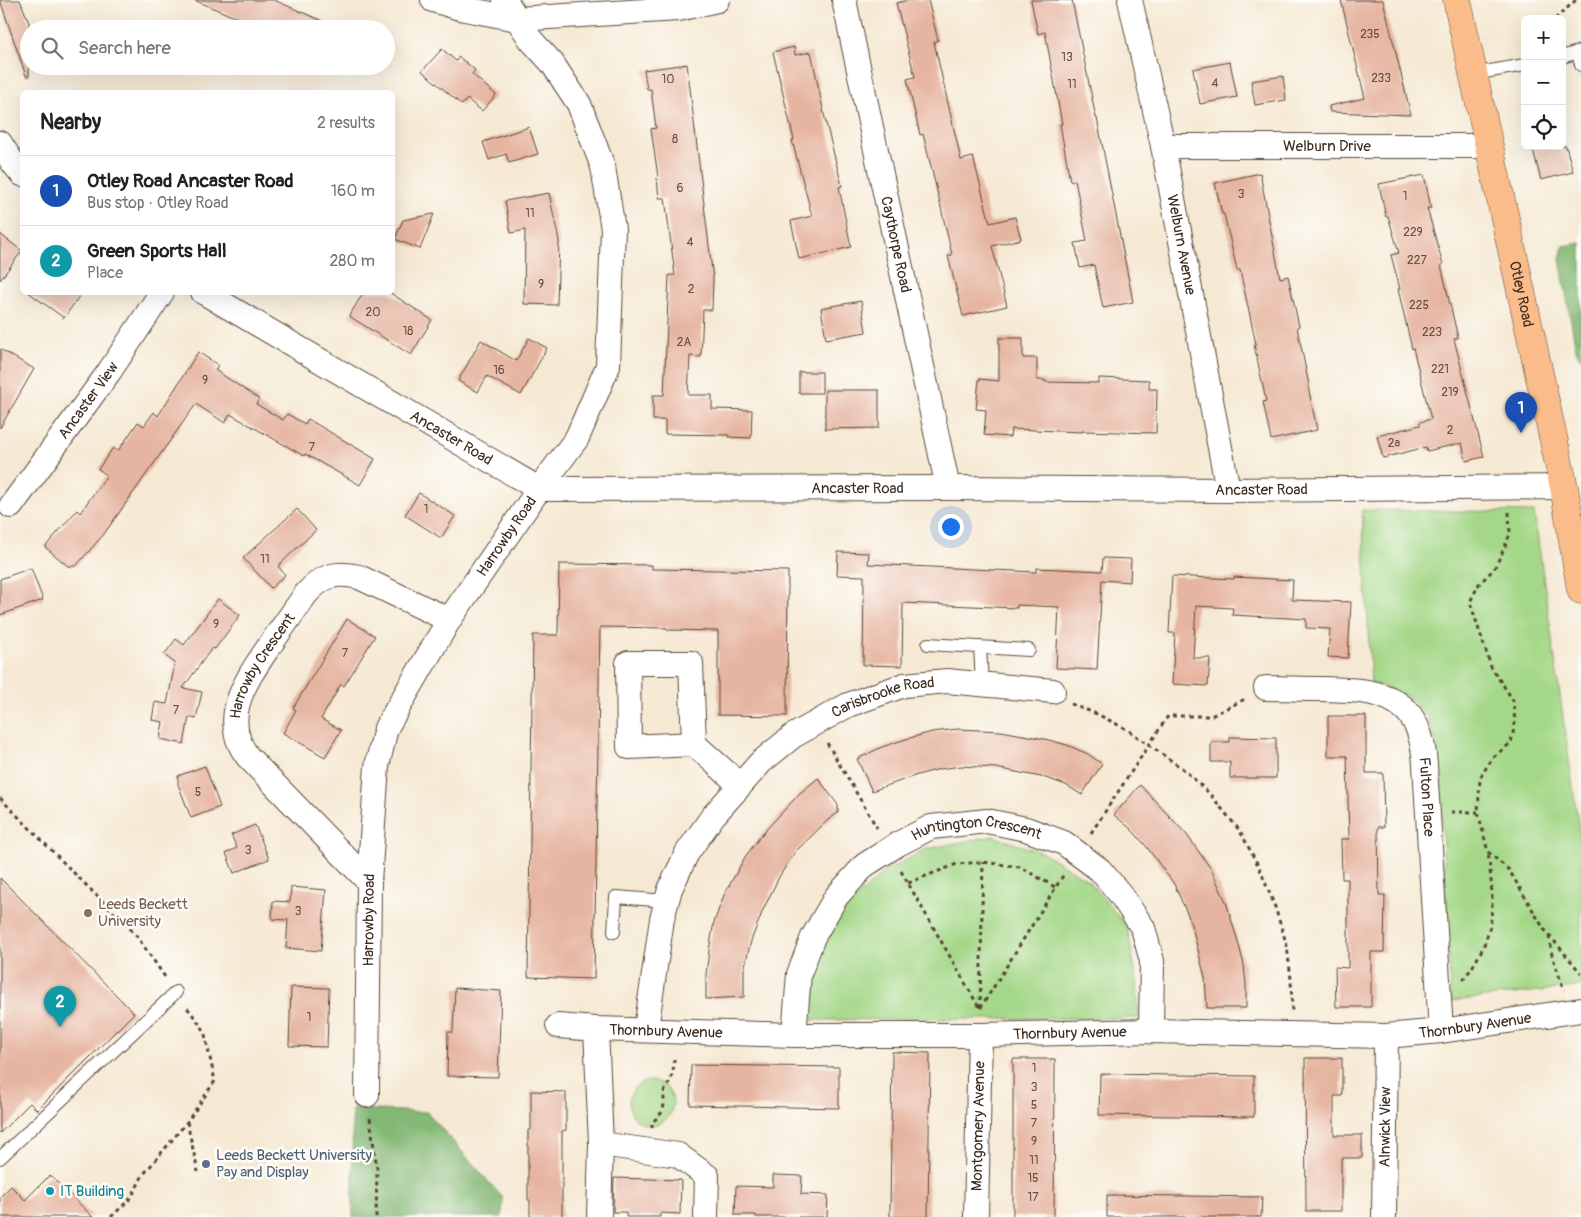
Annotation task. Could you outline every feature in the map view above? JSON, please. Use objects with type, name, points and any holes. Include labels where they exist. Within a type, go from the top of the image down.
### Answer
[{"type":"highway","name":"Otley Road","points":[[1457,0],[1564,487],[1581,590]]},
{"type":"street","points":[[433,0],[460,8],[511,9],[678,9],[717,0]]},
{"type":"street","name":"Caythorpe Road","points":[[844,0],[948,488]]},
{"type":"street","name":"Welburn Avenue","points":[[1130,0],[1163,146],[1228,490]]},
{"type":"street","name":"Harrowby Road","points":[[367,1095],[369,882],[377,766],[386,728],[449,620],[539,489],[577,438],[608,366],[613,229],[603,167],[579,104],[552,63],[531,40],[511,9]]},
{"type":"street","points":[[0,143],[20,172]]},
{"type":"street","name":"Welburn Drive","points":[[1163,146],[1490,146]]},
{"type":"street","name":"Ancaster View","points":[[11,506],[109,372],[160,295]]},
{"type":"street","name":"Ancaster Road","points":[[208,295],[539,489],[948,488],[1228,490],[1564,487]]},
{"type":"street","name":"Harrowby Crescent","points":[[369,882],[240,747],[235,719],[238,700],[247,678],[306,594],[324,578],[347,574],[359,577],[449,620]]},
{"type":"street","name":"Carisbrooke Road","points":[[646,1029],[662,919],[670,889],[687,853],[713,816],[761,762],[792,736],[848,705],[904,685],[947,681],[1053,691]]},
{"type":"street","name":"Fulton Place","points":[[1266,688],[1360,690],[1377,694],[1393,701],[1407,712],[1418,730],[1424,747],[1441,1031]]},
{"type":"street","points":[[694,744],[740,786]]},
{"type":"street","name":"Huntington Crescent","points":[[794,1034],[800,974],[813,937],[836,897],[865,866],[898,844],[931,827],[987,822],[1026,829],[1064,843],[1100,870],[1121,895],[1143,928],[1152,961],[1151,1031]]},
{"type":"street","name":"Thornbury Avenue","points":[[558,1026],[596,1029],[794,1034],[980,1035],[1151,1031],[1386,1036],[1441,1031],[1574,1012]]},
{"type":"street","points":[[596,1029],[601,1144],[600,1217]]},
{"type":"street","name":"Montgomery Avenue","points":[[976,1217],[980,1035]]},
{"type":"street","name":"Alnwick View","points":[[1384,1217],[1386,1036]]},
{"type":"street","points":[[601,1144],[678,1154],[707,1176],[706,1217]]},
{"type":"lane","points":[[1566,57],[1580,56]]},
{"type":"lane","points":[[1473,74],[1521,66]]},
{"type":"lane","points":[[928,644],[1028,650]]},
{"type":"lane","points":[[980,647],[982,684]]},
{"type":"lane","points":[[614,932],[616,897],[667,901]]},
{"type":"lane","points":[[0,1158],[176,992]]},
{"type":"path","points":[[1559,15],[1576,0]]},
{"type":"path","points":[[1438,995],[1453,992],[1469,971],[1484,946],[1490,926],[1493,897],[1488,852],[1478,812],[1480,778],[1492,758],[1511,743],[1515,723],[1513,700],[1491,667],[1470,602],[1479,584],[1494,569],[1510,534],[1508,488]]},
{"type":"path","points":[[1053,691],[1064,701],[1097,714],[1128,730],[1183,769],[1209,793],[1240,831],[1259,867],[1275,907],[1287,946],[1291,978],[1292,1034]]},
{"type":"path","points":[[0,798],[136,935],[204,1030],[214,1081],[187,1122],[143,1175],[131,1198],[111,1217]]},
{"type":"path","points":[[1488,852],[1509,870],[1548,934],[1581,973]]},
{"type":"path","points":[[908,883],[957,864],[983,862],[1020,867],[1056,887]]},
{"type":"path","points":[[980,1035],[983,862]]},
{"type":"path","points":[[1548,934],[1552,954],[1574,1012]]},
{"type":"path","points":[[653,1152],[652,1122],[663,1112],[665,1103],[663,1093],[670,1084],[674,1068],[673,1030]]},
{"type":"path","points":[[367,1095],[377,1169],[376,1217]]},
{"type":"path","points":[[187,1122],[198,1172]]},
{"type":"green space","points":[[1581,243],[1581,359],[1576,350],[1560,259],[1563,246]]},
{"type":"green space","points":[[1362,510],[1534,512],[1581,844],[1581,985],[1451,1001],[1438,747],[1427,716],[1409,697],[1389,688],[1371,683]]},
{"type":"green space","points":[[993,836],[1046,854],[1089,881],[1127,927],[1136,976],[1139,1018],[811,1020],[819,955],[844,909],[884,872],[926,849]]},
{"type":"green space","points":[[651,1081],[663,1085],[669,1091],[673,1103],[669,1115],[663,1121],[651,1125],[639,1121],[633,1115],[629,1103],[633,1091],[639,1085]]},
{"type":"green space","points":[[352,1109],[427,1112],[503,1198],[502,1217],[353,1217]]},
{"type":"building","points":[[0,0],[20,0],[28,20],[20,20],[20,58]]},
{"type":"building","points":[[194,0],[274,0],[320,20],[242,20]]},
{"type":"building","points":[[909,0],[928,0],[938,40],[934,42],[961,160],[973,157],[990,223],[1015,217],[1021,239],[992,246],[1007,306],[963,316],[948,256],[952,255],[939,199],[923,134],[920,135],[907,79],[915,77],[896,3]]},
{"type":"building","points":[[1031,0],[1072,0],[1133,302],[1103,308],[1094,265],[1080,268],[1075,243],[1087,241],[1075,180],[1070,181],[1060,124],[1062,124],[1045,32],[1038,34]]},
{"type":"building","points":[[1341,0],[1383,0],[1411,115],[1330,112],[1329,106],[1365,98]]},
{"type":"building","points":[[794,47],[795,55],[811,52],[842,186],[839,187],[851,247],[799,259],[791,221],[812,216],[792,140],[794,140],[773,52]]},
{"type":"building","points":[[442,49],[456,61],[459,57],[475,70],[472,74],[496,95],[482,111],[467,99],[462,105],[422,71]]},
{"type":"building","points":[[1230,62],[1237,97],[1200,104],[1193,69]]},
{"type":"building","points":[[687,64],[713,279],[712,310],[703,310],[701,357],[690,356],[688,395],[712,395],[712,409],[752,410],[751,438],[729,437],[729,435],[665,434],[665,420],[653,420],[653,395],[664,395],[669,275],[675,275],[665,198],[659,198],[651,129],[656,128],[651,89],[647,89],[644,70]]},
{"type":"building","points":[[1283,76],[1286,100],[1255,105],[1251,81]]},
{"type":"building","points":[[529,127],[538,154],[509,163],[506,154],[489,160],[483,142]]},
{"type":"building","points":[[1566,146],[1573,172],[1541,180],[1533,150],[1566,150]]},
{"type":"building","points":[[1260,173],[1280,278],[1288,276],[1299,326],[1297,327],[1317,430],[1271,440],[1263,402],[1266,401],[1254,344],[1256,344],[1240,270],[1237,270],[1215,183]]},
{"type":"building","points":[[1424,175],[1431,208],[1427,208],[1443,265],[1441,265],[1458,338],[1454,339],[1484,457],[1466,461],[1462,443],[1427,451],[1426,447],[1383,458],[1377,436],[1420,425],[1420,422],[1431,419],[1412,349],[1391,255],[1399,253],[1388,216],[1386,217],[1379,184]]},
{"type":"building","points":[[549,193],[559,241],[557,305],[524,304],[525,230],[511,233],[505,201]]},
{"type":"building","points":[[434,214],[420,249],[395,239],[403,220]]},
{"type":"building","points":[[0,234],[20,249],[20,254],[0,280]]},
{"type":"building","points":[[32,295],[80,295],[64,318]]},
{"type":"building","points":[[362,295],[394,295],[432,320],[411,355],[349,316]]},
{"type":"building","points":[[861,301],[866,332],[826,339],[821,308]]},
{"type":"building","points":[[529,338],[547,348],[521,395],[487,376],[478,392],[458,381],[481,340],[516,361]]},
{"type":"building","points":[[999,338],[1023,338],[1023,358],[1037,358],[1037,380],[1045,380],[1045,382],[1099,383],[1099,378],[1149,380],[1149,389],[1157,389],[1156,433],[1011,429],[1010,437],[984,435],[986,410],[976,409],[979,379],[999,381]]},
{"type":"building","points":[[0,349],[34,369],[0,428]]},
{"type":"building","points":[[198,352],[218,365],[215,370],[259,399],[256,404],[283,420],[287,414],[305,424],[308,419],[375,459],[360,485],[230,414],[225,423],[196,404],[104,534],[76,566],[68,566],[45,547],[77,510],[80,513],[107,475],[98,469],[113,448],[118,451],[138,422],[144,426],[154,412],[158,416]]},
{"type":"building","points":[[799,372],[822,372],[822,393],[799,393]]},
{"type":"building","points":[[825,390],[879,390],[879,428],[825,429]]},
{"type":"building","points":[[419,493],[455,516],[441,538],[405,515]]},
{"type":"building","points":[[297,509],[316,530],[278,566],[285,575],[271,588],[243,558]]},
{"type":"building","points":[[838,552],[869,553],[868,564],[1036,572],[1037,568],[1102,571],[1103,558],[1131,559],[1130,582],[1102,580],[1097,670],[1056,668],[1059,607],[1017,605],[1017,608],[903,603],[902,666],[863,665],[864,576],[837,575]]},
{"type":"building","points":[[559,564],[652,565],[652,569],[788,571],[787,716],[718,715],[718,631],[600,627],[594,979],[528,977],[533,635],[558,635]]},
{"type":"building","points":[[31,568],[43,600],[0,615],[0,579]]},
{"type":"building","points":[[1172,576],[1293,580],[1292,600],[1351,602],[1348,658],[1328,657],[1330,629],[1306,628],[1306,619],[1232,615],[1233,608],[1196,606],[1193,658],[1210,658],[1208,686],[1172,684],[1175,633],[1169,633]]},
{"type":"building","points":[[218,599],[240,615],[215,649],[212,648],[183,688],[202,692],[196,719],[189,717],[184,744],[160,739],[163,722],[152,720],[155,702],[167,704],[175,663],[164,655],[176,639],[184,645]]},
{"type":"building","points":[[347,619],[375,636],[344,686],[341,684],[321,719],[341,730],[325,757],[283,733],[296,710],[293,708]]},
{"type":"building","points":[[1328,716],[1366,716],[1366,773],[1383,773],[1384,827],[1378,827],[1379,895],[1385,895],[1384,952],[1371,952],[1371,1007],[1336,1007],[1335,967],[1348,968],[1348,879],[1342,879],[1341,839],[1349,839],[1347,756],[1328,756]]},
{"type":"building","points":[[958,729],[1001,731],[1045,739],[1067,745],[1088,754],[1102,764],[1082,795],[1066,785],[1046,778],[996,768],[961,766],[917,775],[872,791],[857,759],[882,747],[906,739],[932,732]]},
{"type":"building","points":[[1230,737],[1276,738],[1276,778],[1230,778],[1230,762],[1211,762],[1211,742],[1230,742]]},
{"type":"building","points":[[205,766],[220,807],[191,818],[178,784],[178,776]]},
{"type":"building","points":[[818,778],[838,805],[838,813],[829,819],[795,852],[779,877],[751,941],[744,969],[744,997],[706,999],[706,974],[714,922],[724,895],[745,857],[762,834],[800,793]]},
{"type":"building","points":[[1140,785],[1187,835],[1211,869],[1226,902],[1244,965],[1246,1008],[1207,1008],[1205,978],[1194,934],[1174,884],[1146,846],[1131,829],[1114,815]]},
{"type":"building","points":[[255,825],[269,859],[234,873],[226,853],[237,848],[231,835]]},
{"type":"building","points":[[0,878],[134,1013],[37,1110],[30,1103],[0,1133]]},
{"type":"building","points":[[291,887],[326,890],[321,951],[286,948],[288,920],[272,919],[273,901],[290,902]]},
{"type":"building","points":[[291,987],[329,988],[327,1047],[289,1046]]},
{"type":"building","points":[[455,988],[501,991],[498,1077],[447,1076],[448,1032],[453,1032]]},
{"type":"building","points":[[892,1052],[930,1053],[928,1217],[890,1217]]},
{"type":"building","points":[[1305,1058],[1342,1058],[1342,1096],[1334,1096],[1334,1135],[1362,1135],[1362,1158],[1341,1158],[1341,1211],[1306,1211]]},
{"type":"building","points":[[1013,1059],[1055,1059],[1054,1217],[1013,1217]]},
{"type":"building","points":[[691,1065],[839,1067],[839,1108],[690,1105]]},
{"type":"building","points":[[1100,1074],[1254,1076],[1254,1117],[1099,1115]]},
{"type":"building","points":[[531,1091],[566,1092],[566,1130],[562,1131],[562,1217],[530,1217],[530,1200],[528,1200],[528,1130],[531,1130]]},
{"type":"building","name":"IT Building","points":[[50,1175],[93,1217],[0,1217],[0,1197],[11,1186],[25,1200]]},
{"type":"building","points":[[773,1175],[802,1176],[801,1194],[828,1195],[827,1217],[756,1217],[756,1215],[735,1215],[736,1186],[773,1187]]},
{"type":"building","points":[[614,1178],[681,1180],[680,1214],[660,1213],[660,1217],[626,1217],[626,1212],[613,1212]]},
{"type":"building","points":[[1107,1195],[1262,1197],[1261,1217],[1107,1217]]},
{"type":"place","name":"Otley Road Ancaster Road","points":[[1521,433]]},
{"type":"place","name":"Leeds Beckett University","points":[[88,913]]},
{"type":"place","name":"Green Sports Hall","points":[[60,1027]]},
{"type":"place","name":"Leeds Beckett University Pay and Display","points":[[206,1164]]},
{"type":"place","name":"IT Building","points":[[50,1191]]}]
